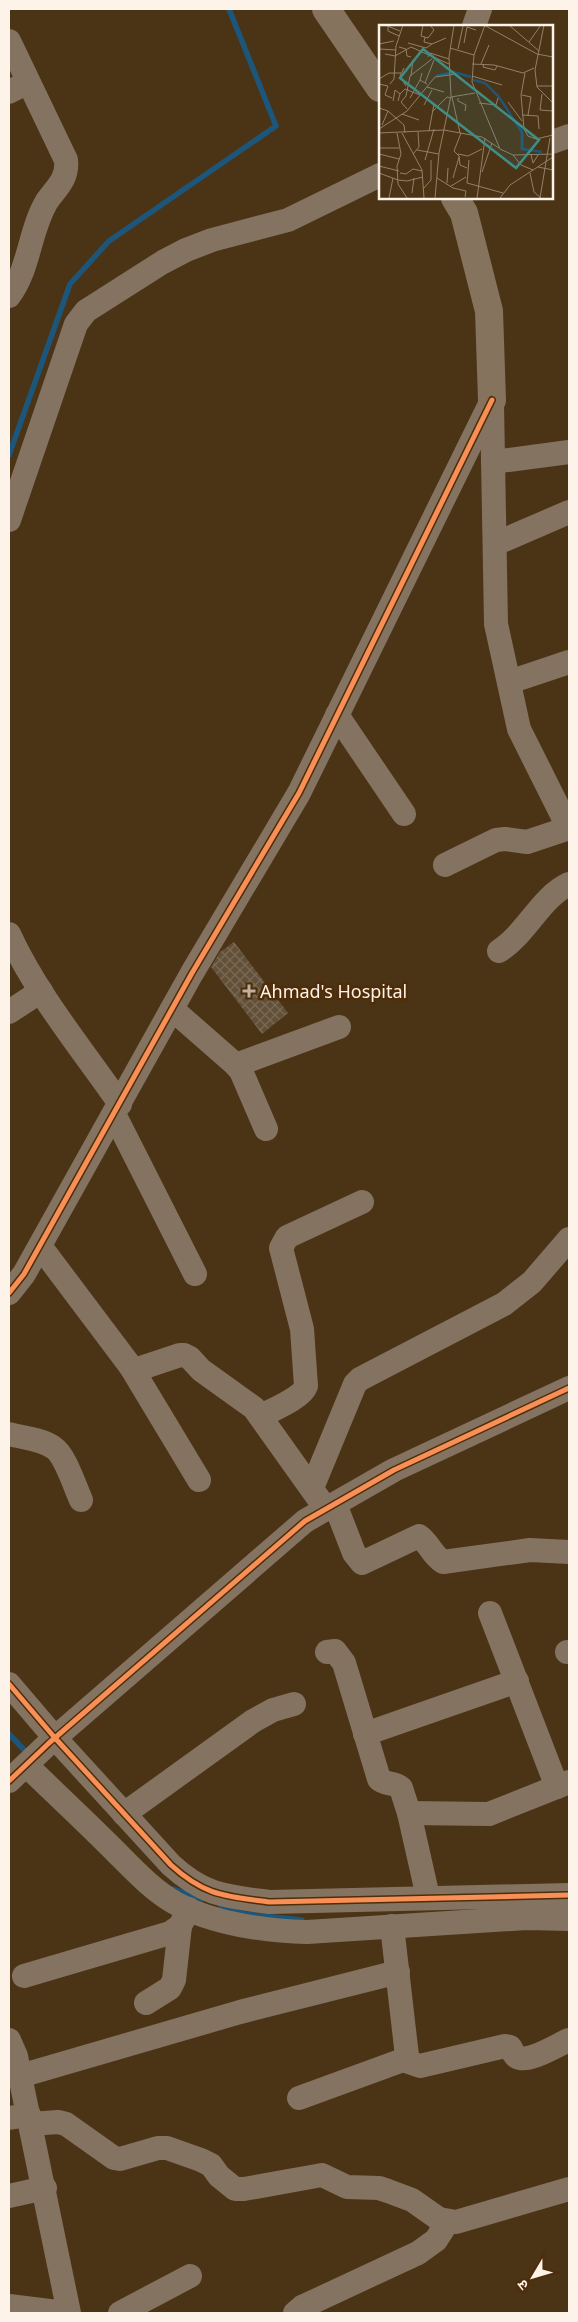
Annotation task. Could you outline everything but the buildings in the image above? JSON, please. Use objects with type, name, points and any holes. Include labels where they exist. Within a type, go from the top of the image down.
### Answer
[{"type":"main road","points":[[326,9],[379,87]]},
{"type":"main road","points":[[456,199],[464,213],[488,312],[492,400]]},
{"type":"street","points":[[474,25],[480,9]]},
{"type":"street","points":[[9,41],[19,87],[66,160],[67,170],[63,180],[47,202],[38,219],[24,269],[9,296]]},
{"type":"street","points":[[553,142],[569,136]]},
{"type":"street","points":[[9,520],[76,324],[86,311],[163,262],[186,250],[212,240],[288,220],[379,175]]},
{"type":"street","points":[[445,865],[496,840],[505,839],[515,842],[527,842],[569,829],[519,728],[496,624],[492,400]]},
{"type":"street","points":[[9,1292],[24,1274],[172,1009],[299,793],[492,400]]},
{"type":"street","points":[[493,462],[569,452]]},
{"type":"street","points":[[494,544],[569,512]]},
{"type":"street","points":[[509,682],[569,662]]},
{"type":"street","points":[[337,715],[404,814]]},
{"type":"street","points":[[499,951],[512,943],[552,894],[569,884]]},
{"type":"street","points":[[9,934],[23,964],[117,1109],[195,1274]]},
{"type":"street","points":[[9,1012],[41,991]]},
{"type":"street","points":[[172,1009],[241,1071],[266,1129]]},
{"type":"street","points":[[236,1065],[339,1027]]},
{"type":"street","points":[[261,1416],[298,1396],[304,1392],[306,1386],[302,1329],[281,1248],[282,1242],[287,1237],[362,1202]]},
{"type":"street","points":[[312,1488],[355,1384],[360,1379],[504,1304],[532,1282],[569,1239]]},
{"type":"street","points":[[40,1246],[131,1367],[199,1480]]},
{"type":"street","points":[[131,1367],[138,1369],[184,1355],[190,1358],[201,1370],[247,1401],[261,1416],[312,1488],[331,1506],[354,1553],[362,1563],[419,1536],[424,1539],[434,1556],[448,1563],[530,1550],[569,1552]]},
{"type":"street","points":[[9,1782],[52,1741],[305,1521],[394,1470],[569,1388]]},
{"type":"street","points":[[9,1434],[48,1444],[56,1448],[81,1500]]},
{"type":"street","points":[[410,1813],[489,1814],[563,1784],[517,1681],[490,1613]]},
{"type":"street","points":[[327,1652],[335,1651],[344,1663],[379,1779],[383,1783],[398,1785],[401,1788],[410,1813],[428,1897]]},
{"type":"street","points":[[366,1734],[517,1681]]},
{"type":"street","points":[[9,1684],[52,1741],[124,1814],[170,1865],[188,1881],[226,1896],[270,1902],[569,1895]]},
{"type":"street","points":[[124,1814],[253,1720],[273,1710],[294,1704]]},
{"type":"street","points":[[28,1763],[153,1887],[178,1904],[185,1917],[174,1980],[170,1988],[146,2003]]},
{"type":"street","points":[[185,1917],[278,1931],[307,1932],[527,1918],[569,1918]]},
{"type":"street","points":[[24,1976],[170,1933],[185,1917]]},
{"type":"street","points":[[392,1926],[408,2051],[403,2060]]},
{"type":"street","points":[[20,2076],[240,2012],[398,1972]]},
{"type":"street","points":[[9,2040],[16,2056],[20,2076],[23,2119],[44,2188],[68,2313],[9,2306]]},
{"type":"street","points":[[299,2098],[403,2060],[420,2066],[504,2046],[510,2047],[517,2057],[524,2059],[556,2048],[569,2040]]},
{"type":"street","points":[[23,2119],[66,2124],[114,2158],[120,2159],[158,2148],[168,2148],[211,2166],[219,2176],[235,2189],[244,2189],[322,2174],[347,2187],[379,2188],[412,2200],[439,2219],[448,2221],[456,2222],[569,2189]]},
{"type":"street","points":[[9,2196],[44,2188]]},
{"type":"street","points":[[296,2313],[302,2307],[418,2253],[436,2240],[448,2221]]},
{"type":"street","points":[[120,2313],[190,2276]]},
{"type":"waterway","points":[[9,455],[70,284],[109,241],[276,126],[229,9]]},
{"type":"waterway","points":[[9,1734],[28,1754]]},
{"type":"waterway","points":[[173,1889],[202,1899]]},
{"type":"waterway","points":[[221,1906],[245,1914],[302,1920]]},
{"type":"cycle path","points":[[9,1293],[24,1274],[192,973],[299,793],[492,400]]},
{"type":"cycle path","points":[[9,1781],[49,1743],[305,1521],[394,1470],[569,1388]]},
{"type":"cycle path","points":[[9,1684],[55,1738],[171,1865],[205,1889],[228,1896],[269,1902],[569,1895]]},
{"type":"place","name":"Ahmad's Hospital","points":[[249,991]]}]
